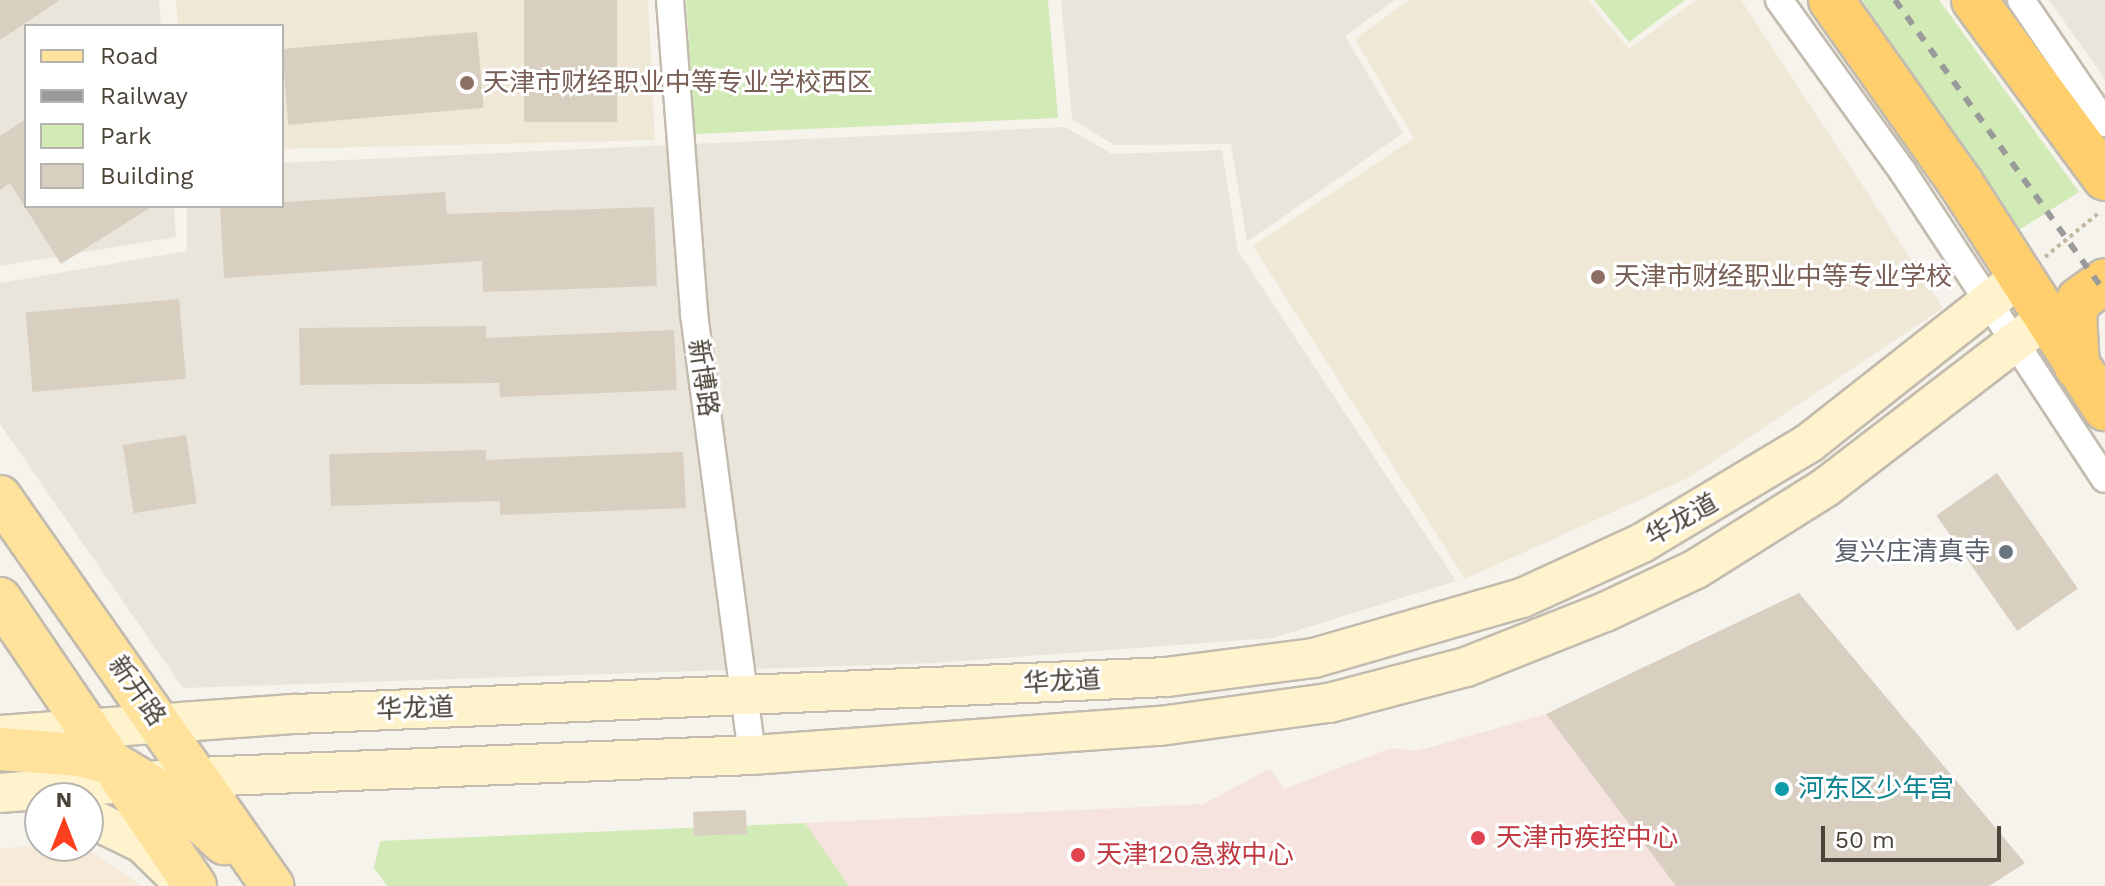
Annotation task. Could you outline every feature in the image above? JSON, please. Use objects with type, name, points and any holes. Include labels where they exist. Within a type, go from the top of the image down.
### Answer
[{"type":"highway","points":[[1831,0],[1960,182],[2014,312],[2092,392]]},
{"type":"highway","points":[[1974,0],[2105,178]]},
{"type":"highway","points":[[2092,392],[2074,314],[2079,300],[2105,281]]},
{"type":"main road","name":"华龙道","points":[[0,735],[160,722],[1182,675],[1314,658],[1450,622],[1580,574],[1715,503],[2014,312]]},
{"type":"main road","points":[[0,793],[129,776],[198,777],[752,755],[1250,717],[1407,685],[1466,667],[1605,612],[1696,569],[1826,487],[2014,312]]},
{"type":"main road","name":"新开路","points":[[0,497],[160,722],[270,886]]},
{"type":"main road","points":[[0,599],[89,727],[129,776],[195,886]]},
{"type":"main road","points":[[0,749],[79,755],[129,776],[182,805],[270,886]]},
{"type":"main road","points":[[0,817],[24,815]]},
{"type":"main road","points":[[104,825],[142,843],[187,886]]},
{"type":"street","name":"新博路","points":[[670,0],[694,314],[752,755]]},
{"type":"street","points":[[1779,0],[2014,312],[2105,479]]},
{"type":"street","points":[[2021,0],[2105,123]]},
{"type":"path","points":[[2014,312],[2105,208]]},
{"type":"shaded area","points":[[0,0],[159,0],[161,24],[24,24],[24,208],[174,208],[176,237],[0,266]]},
{"type":"shaded area","name":"天津市财经职业中等专业学校西区","points":[[176,0],[648,0],[655,140],[284,149],[284,24],[178,24]]},
{"type":"shaded area","points":[[1061,0],[1395,0],[1345,36],[1403,133],[1247,242],[1231,144],[1114,145],[1072,119]]},
{"type":"shaded area","name":"天津市财经职业中等专业学校","points":[[1409,0],[1588,0],[1629,49],[1696,0],[1741,0],[1943,308],[1688,478],[1465,579],[1253,246],[1414,138],[1355,39]]},
{"type":"shaded area","points":[[2049,0],[2105,0],[2105,79]]},
{"type":"shaded area","points":[[1065,127],[1112,154],[1222,150],[1238,251],[1456,581],[1273,638],[934,663],[183,688],[0,424],[0,283],[187,251],[187,208],[284,208],[284,163]]},
{"type":"shaded area","points":[[1546,714],[1676,886],[849,886],[805,823],[1203,804],[1270,769],[1284,789],[1391,748],[1417,751]]},
{"type":"shaded area","points":[[24,847],[24,862],[104,860],[143,886],[0,886],[0,849]]},
{"type":"green space","points":[[686,0],[1048,0],[1058,118],[695,134]]},
{"type":"green space","points":[[1594,0],[1685,0],[1629,42]]},
{"type":"green space","points":[[1862,0],[1939,0],[2079,192],[2019,230]]},
{"type":"green space","points":[[805,823],[849,886],[387,886],[374,868],[380,841]]},
{"type":"building","points":[[0,0],[60,0],[0,40]]},
{"type":"building","points":[[524,0],[617,0],[617,122],[524,122]]},
{"type":"building","points":[[477,32],[484,108],[288,125],[284,49]]},
{"type":"building","points":[[24,120],[24,205],[10,183],[0,190],[0,136]]},
{"type":"building","points":[[445,192],[447,214],[654,207],[657,286],[483,292],[482,261],[224,278],[220,208],[284,208],[284,202]]},
{"type":"building","points":[[26,208],[150,208],[61,264]]},
{"type":"building","points":[[179,299],[186,379],[33,392],[26,312]]},
{"type":"building","points":[[486,326],[486,338],[674,330],[677,390],[500,397],[499,383],[300,385],[299,328]]},
{"type":"building","points":[[186,435],[197,503],[134,513],[123,445]]},
{"type":"building","points":[[486,450],[486,460],[683,452],[686,508],[500,515],[500,501],[331,506],[329,454]]},
{"type":"building","name":"复兴庄清真寺","points":[[1997,473],[2078,589],[2017,631],[1936,515]]},
{"type":"building","name":"河东区少年宫","points":[[1799,593],[2025,863],[1989,886],[1676,886],[1546,714]]},
{"type":"building","points":[[746,810],[747,834],[694,836],[693,812]]},
{"type":"railway","points":[[1895,0],[2105,292]]},
{"type":"place","name":"天津市财经职业中等专业学校西区","points":[[467,83]]},
{"type":"place","name":"天津市财经职业中等专业学校","points":[[1598,277]]},
{"type":"place","name":"复兴庄清真寺","points":[[2006,552]]},
{"type":"place","name":"河东区少年宫","points":[[1782,789]]},
{"type":"place","name":"天津市疾控中心","points":[[1478,838]]},
{"type":"place","name":"天津120急救中心","points":[[1078,855]]}]
